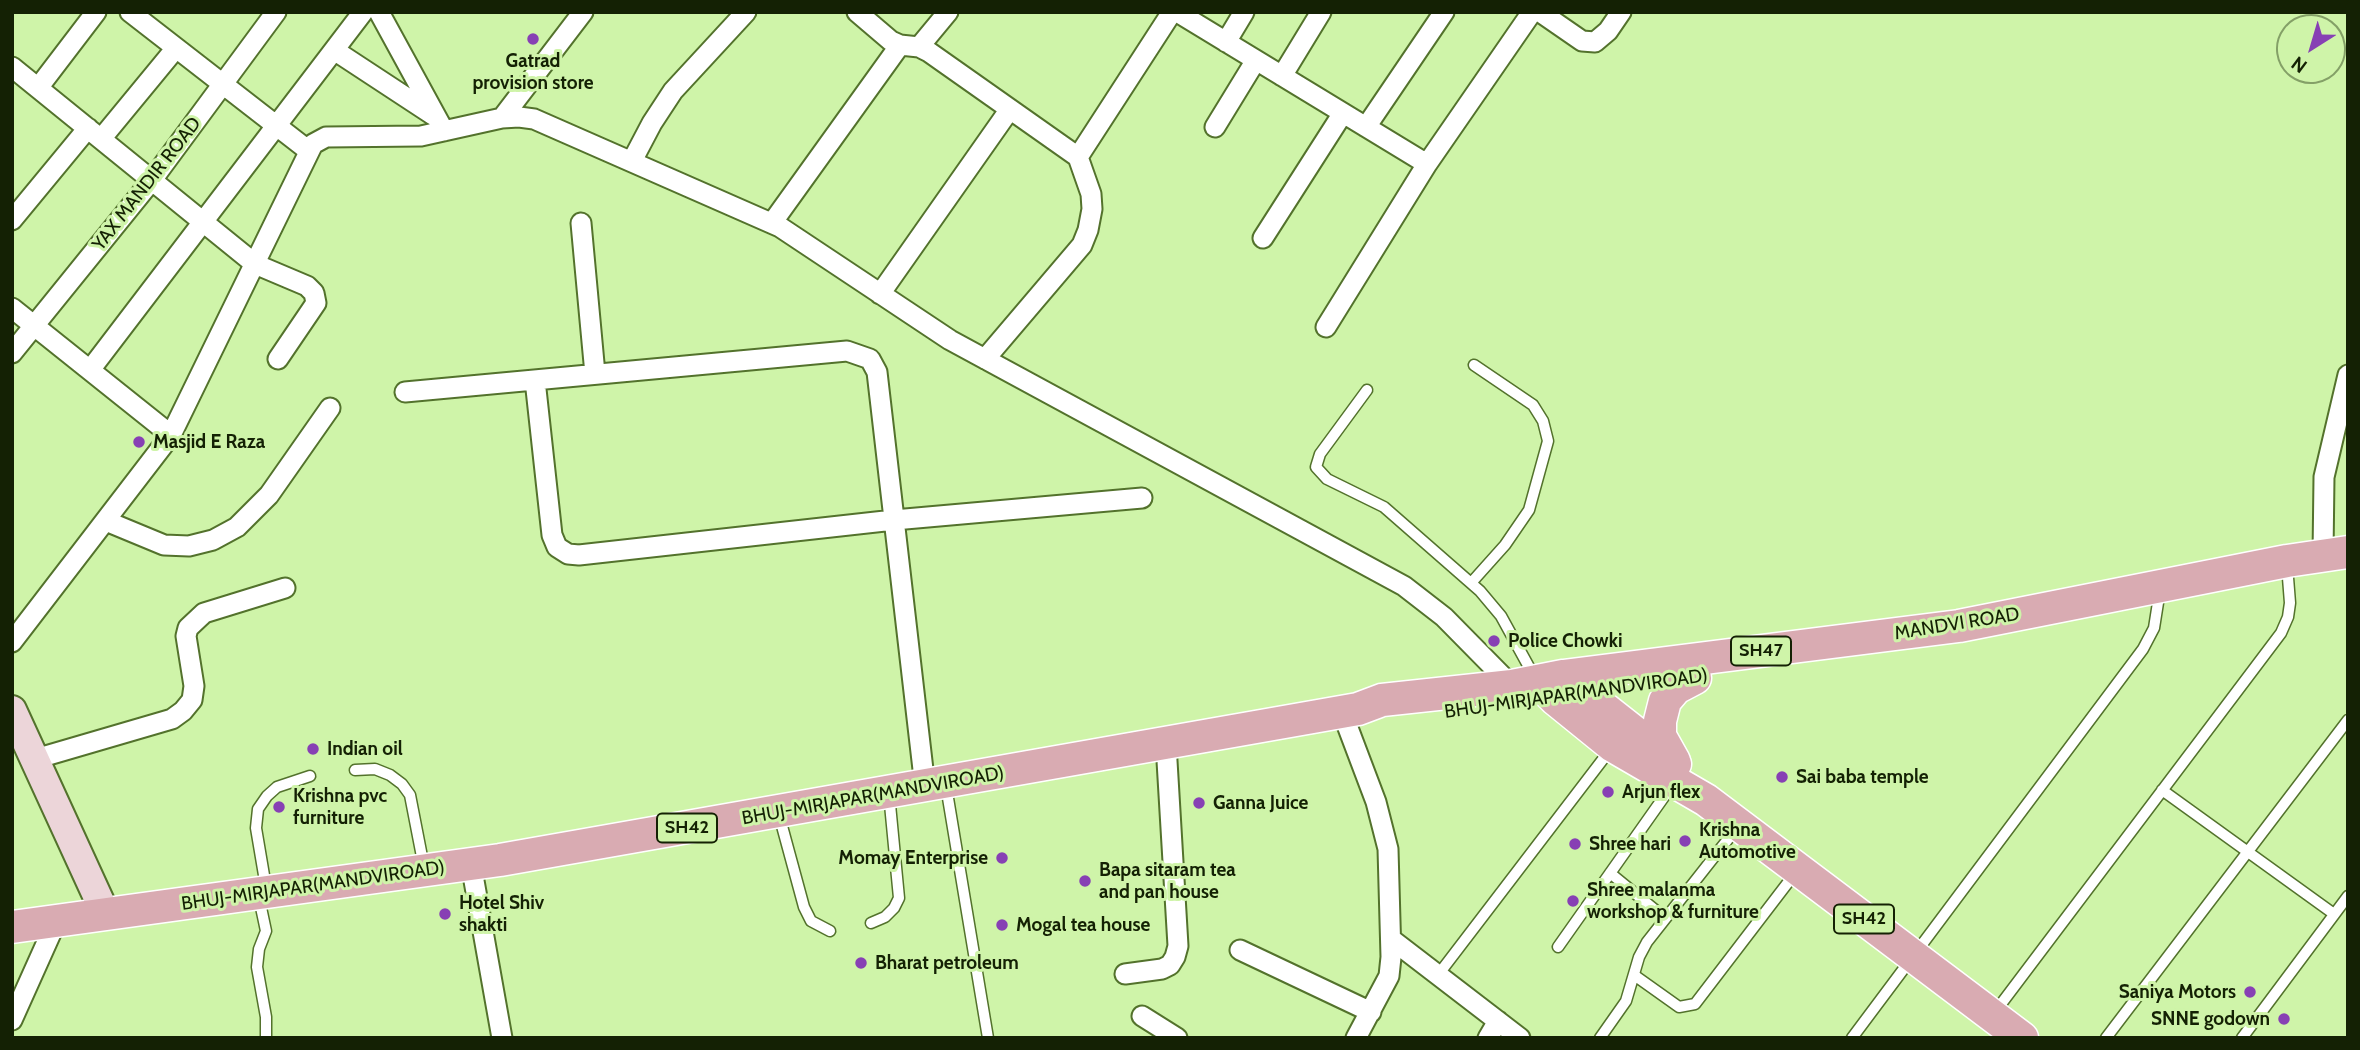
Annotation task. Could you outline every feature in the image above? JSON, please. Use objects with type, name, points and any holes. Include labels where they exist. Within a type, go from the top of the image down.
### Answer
[{"type":"main road","name":"MANDVI ROAD","points":[[1551,688],[1959,626],[2335,553]]},
{"type":"main road","name":"BHUJ-MIRJAPAR(MANDVIROAD)","points":[[12,927],[471,864],[1166,744],[1350,711],[1382,701],[1695,678],[1785,664],[1959,626]]},
{"type":"main road","name":"SH42","points":[[1676,774],[1660,737],[1660,721],[1665,701],[1676,688],[1695,678]]},
{"type":"main road","name":"BHUJ-MIRJAPAR(MANDVIROAD)","points":[[1350,711],[1387,717],[1499,707],[1551,688]]},
{"type":"main road","name":"SH42","points":[[1551,688],[1613,746],[1676,774]]},
{"type":"main road","name":"SH42","points":[[1551,688],[1676,774],[1706,800],[2022,1038]]},
{"type":"street","points":[[96,12],[21,80],[95,134],[255,264],[307,286],[314,293],[316,303],[278,359]]},
{"type":"street","points":[[130,12],[309,151]]},
{"type":"street","name":"YAX MANDIR ROAD","points":[[12,353],[152,180],[276,12]]},
{"type":"street","points":[[90,370],[363,12]]},
{"type":"street","points":[[379,12],[440,124]]},
{"type":"street","points":[[502,118],[583,12]]},
{"type":"street","points":[[632,161],[673,91],[746,12]]},
{"type":"street","points":[[857,12],[881,34],[909,46],[1010,109],[1078,157],[1091,194],[1092,209],[1082,245],[985,359]]},
{"type":"street","points":[[772,223],[909,46],[948,12]]},
{"type":"street","points":[[1078,157],[1175,12],[1427,164]]},
{"type":"street","points":[[1226,42],[1244,12]]},
{"type":"street","points":[[1282,76],[1321,12]]},
{"type":"street","points":[[1366,127],[1444,12]]},
{"type":"street","points":[[1326,327],[1427,164],[1532,12]]},
{"type":"street","points":[[1540,12],[1583,41],[1595,42],[1608,31],[1621,12]]},
{"type":"street","points":[[12,220],[176,48]]},
{"type":"street","points":[[334,50],[440,124]]},
{"type":"street","points":[[1215,127],[1256,60]]},
{"type":"street","points":[[880,294],[1010,109]]},
{"type":"street","points":[[1263,239],[1343,113]]},
{"type":"street","points":[[12,642],[171,435],[309,151],[319,140],[327,137],[406,137],[440,124],[519,117],[534,119],[772,223],[950,340],[1404,586],[1444,617],[1551,688]]},
{"type":"street","points":[[581,223],[595,374]]},
{"type":"street","points":[[12,308],[171,435]]},
{"type":"street","points":[[405,392],[847,351],[870,359],[877,372],[894,520],[935,785]]},
{"type":"street","points":[[2335,553],[2322,501],[2324,477],[2348,375]]},
{"type":"street","points":[[535,380],[552,535],[557,547],[568,554],[579,555],[894,520],[1142,498]]},
{"type":"street","points":[[106,521],[164,545],[189,546],[213,540],[236,527],[268,495],[330,408]]},
{"type":"street","points":[[35,760],[172,719],[192,700],[194,686],[186,636],[188,628],[204,613],[285,588]]},
{"type":"street","points":[[12,710],[106,915]]},
{"type":"street","points":[[1350,711],[1388,849],[1391,939],[1389,976],[1356,1038]]},
{"type":"street","points":[[1125,974],[1162,969],[1170,965],[1178,946],[1166,744]]},
{"type":"street","points":[[471,864],[502,1038]]},
{"type":"street","points":[[12,1020],[56,922]]},
{"type":"street","points":[[1391,939],[1438,975],[1493,1029],[1520,1038]]},
{"type":"street","points":[[1241,950],[1371,1012]]},
{"type":"street","points":[[1142,1016],[1177,1038]]},
{"type":"lane","points":[[1471,583],[1505,545],[1529,510],[1548,442],[1543,421],[1533,405],[1474,365]]},
{"type":"lane","points":[[1367,390],[1320,454],[1317,467],[1327,479],[1384,507],[1471,583],[1492,604],[1551,688]]},
{"type":"lane","points":[[1993,1015],[2281,634],[2290,603],[2287,561]]},
{"type":"lane","points":[[1852,1038],[2143,649],[2154,628],[2161,586]]},
{"type":"lane","points":[[2106,1038],[2348,720]]},
{"type":"lane","points":[[1438,975],[1613,746]]},
{"type":"lane","points":[[355,770],[375,769],[390,775],[402,784],[410,795],[425,870]]},
{"type":"lane","points":[[1558,947],[1676,774]]},
{"type":"lane","points":[[266,1038],[266,1017],[257,967],[259,949],[266,932],[256,828],[258,809],[277,787],[310,776]]},
{"type":"lane","points":[[935,785],[988,1038]]},
{"type":"lane","points":[[2162,790],[2334,914]]},
{"type":"lane","points":[[871,923],[886,917],[899,898],[889,793]]},
{"type":"lane","points":[[778,812],[804,907],[811,921],[830,931]]},
{"type":"lane","points":[[1600,1038],[1626,1001],[1647,942],[1739,825]]},
{"type":"lane","points":[[1634,975],[1679,1007],[1695,1004],[1798,869]]},
{"type":"lane","points":[[1610,873],[1665,918]]},
{"type":"lane","points":[[2242,1038],[2348,896]]},
{"type":"place","name":"Gatrad provision store","points":[[533,39]]},
{"type":"place","name":"Masjid E Raza","points":[[139,442]]},
{"type":"place","name":"Police Chowki","points":[[1494,641]]},
{"type":"place","name":"Indian oil","points":[[313,749]]},
{"type":"place","name":"Sai baba temple","points":[[1782,777]]},
{"type":"place","name":"Arjun flex","points":[[1608,792]]},
{"type":"place","name":"Ganna Juice","points":[[1199,803]]},
{"type":"place","name":"Krishna pvc furniture","points":[[279,807]]},
{"type":"place","name":"Krishna Automotive","points":[[1685,841]]},
{"type":"place","name":"Shree hari","points":[[1575,844]]},
{"type":"place","name":"Momay Enterprise","points":[[1002,858]]},
{"type":"place","name":"Bapa sitaram tea and pan house","points":[[1085,881]]},
{"type":"place","name":"Shree malanma workshop & furniture","points":[[1573,901]]},
{"type":"place","name":"Hotel Shiv shakti","points":[[445,914]]},
{"type":"place","name":"Mogal tea house","points":[[1002,925]]},
{"type":"place","name":"Bharat petroleum","points":[[861,963]]},
{"type":"place","name":"Saniya Motors","points":[[2250,992]]},
{"type":"place","name":"SNNE godown","points":[[2284,1019]]}]
